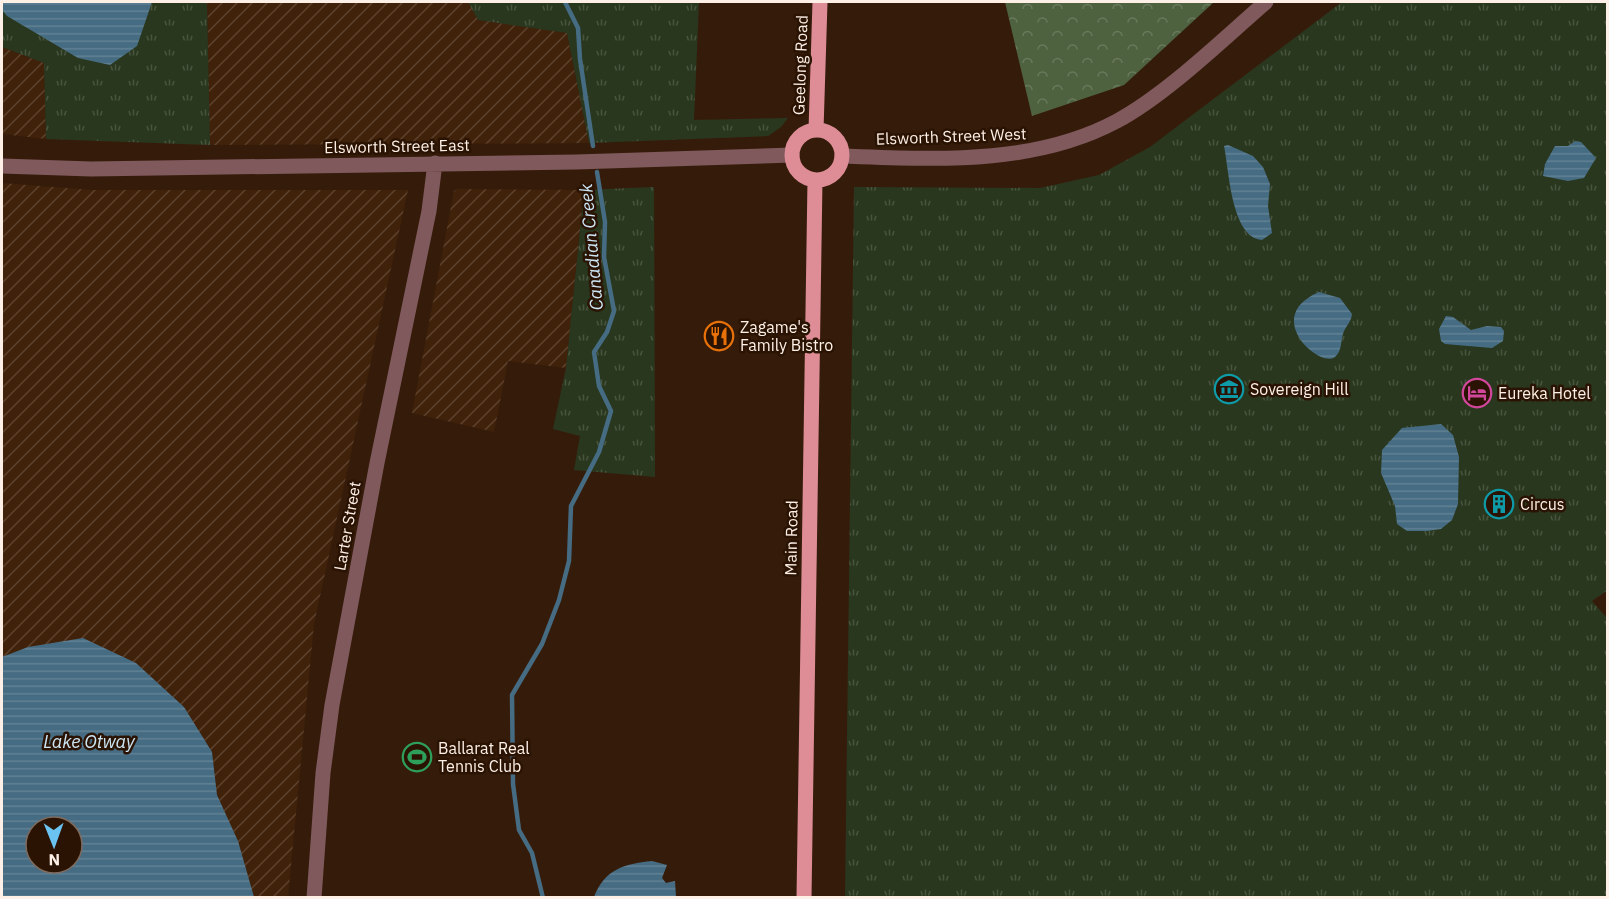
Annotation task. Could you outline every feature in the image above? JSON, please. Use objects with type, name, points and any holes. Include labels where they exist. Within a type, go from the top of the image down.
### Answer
[{"type":"main road","name":"Geelong Road","points":[[816,130],[820,2]]},
{"type":"main road","points":[[816,130],[826,132],[834,138],[842,156],[834,173],[815,180],[799,172],[792,155],[797,140],[806,133],[816,130]]},
{"type":"main road","name":"Main Road","points":[[804,897],[815,180]]},
{"type":"street","name":"Elsworth Street West","points":[[842,156],[1001,156],[1050,148],[1082,137],[1119,120],[1142,105],[1266,2]]},
{"type":"street","name":"Elsworth Street East","points":[[2,166],[62,169],[792,155]]},
{"type":"street","name":"Larter Street","points":[[314,897],[323,773],[332,705],[377,463],[429,211],[435,163]]},
{"type":"shaded area","points":[[207,2],[468,2],[479,20],[567,33],[589,143],[210,145]]},
{"type":"shaded area","points":[[2,47],[44,63],[46,139],[2,134]]},
{"type":"shaded area","points":[[2,183],[92,190],[408,190],[314,624],[288,897],[2,897]]},
{"type":"shaded area","points":[[458,189],[584,190],[566,368],[508,361],[494,432],[412,413],[454,191]]},
{"type":"green space","points":[[2,2],[207,2],[210,145],[46,139],[44,63],[2,47]]},
{"type":"green space","points":[[468,2],[699,2],[694,120],[788,118],[781,127],[768,136],[589,143],[567,33],[478,20]]},
{"type":"green space","points":[[1005,2],[1214,2],[1124,85],[1032,116]]},
{"type":"green space","name":"Sovereign Hill","points":[[1342,2],[1607,2],[1608,590],[1592,601],[1607,618],[1607,897],[845,898],[854,187],[1040,188],[1099,175],[1150,147]]},
{"type":"green space","points":[[654,187],[655,477],[574,470],[580,436],[553,429],[566,368],[584,190]]},
{"type":"water","points":[[2,2],[152,2],[137,46],[110,65],[78,58],[7,16],[2,10]]},
{"type":"water","points":[[1575,141],[1581,142],[1596,158],[1584,178],[1568,181],[1543,176],[1545,164],[1555,146],[1568,146]]},
{"type":"water","points":[[1228,145],[1253,156],[1263,167],[1270,184],[1268,206],[1272,233],[1262,240],[1252,236],[1244,228],[1238,215],[1233,201],[1224,146]]},
{"type":"water","points":[[1319,292],[1340,298],[1352,314],[1344,331],[1339,351],[1335,357],[1328,359],[1308,348],[1295,327],[1295,314],[1302,302]]},
{"type":"water","points":[[1446,316],[1453,317],[1471,330],[1487,326],[1501,327],[1504,331],[1503,341],[1492,348],[1445,344],[1441,341],[1439,329]]},
{"type":"water","points":[[1441,424],[1453,435],[1459,457],[1458,504],[1452,520],[1441,529],[1407,531],[1397,524],[1395,506],[1381,473],[1382,450],[1402,428]]},
{"type":"water","name":"Lake Otway","points":[[83,638],[136,663],[184,707],[212,752],[217,795],[238,841],[254,897],[2,897],[2,657],[28,647]]},
{"type":"water","points":[[652,861],[667,865],[662,878],[666,883],[675,881],[676,897],[594,897],[610,874],[624,866]]},
{"type":"waterway","name":"Canadian Creek","points":[[565,2],[578,28],[580,59],[593,146]]},
{"type":"waterway","name":"Canadian Creek","points":[[543,898],[532,853],[519,830],[513,784],[512,695],[542,644],[559,600],[569,561],[571,506],[599,452],[611,411],[599,386],[594,352],[607,332],[614,311],[604,257],[605,222],[597,172]]},
{"type":"place","name":"Zagame's Family Bistro","points":[[719,336]]},
{"type":"place","name":"Sovereign Hill","points":[[1229,389]]},
{"type":"place","name":"Eureka Hotel","points":[[1477,393]]},
{"type":"place","name":"Circus","points":[[1499,504]]},
{"type":"place","name":"Ballarat Real Tennis Club","points":[[417,757]]}]
